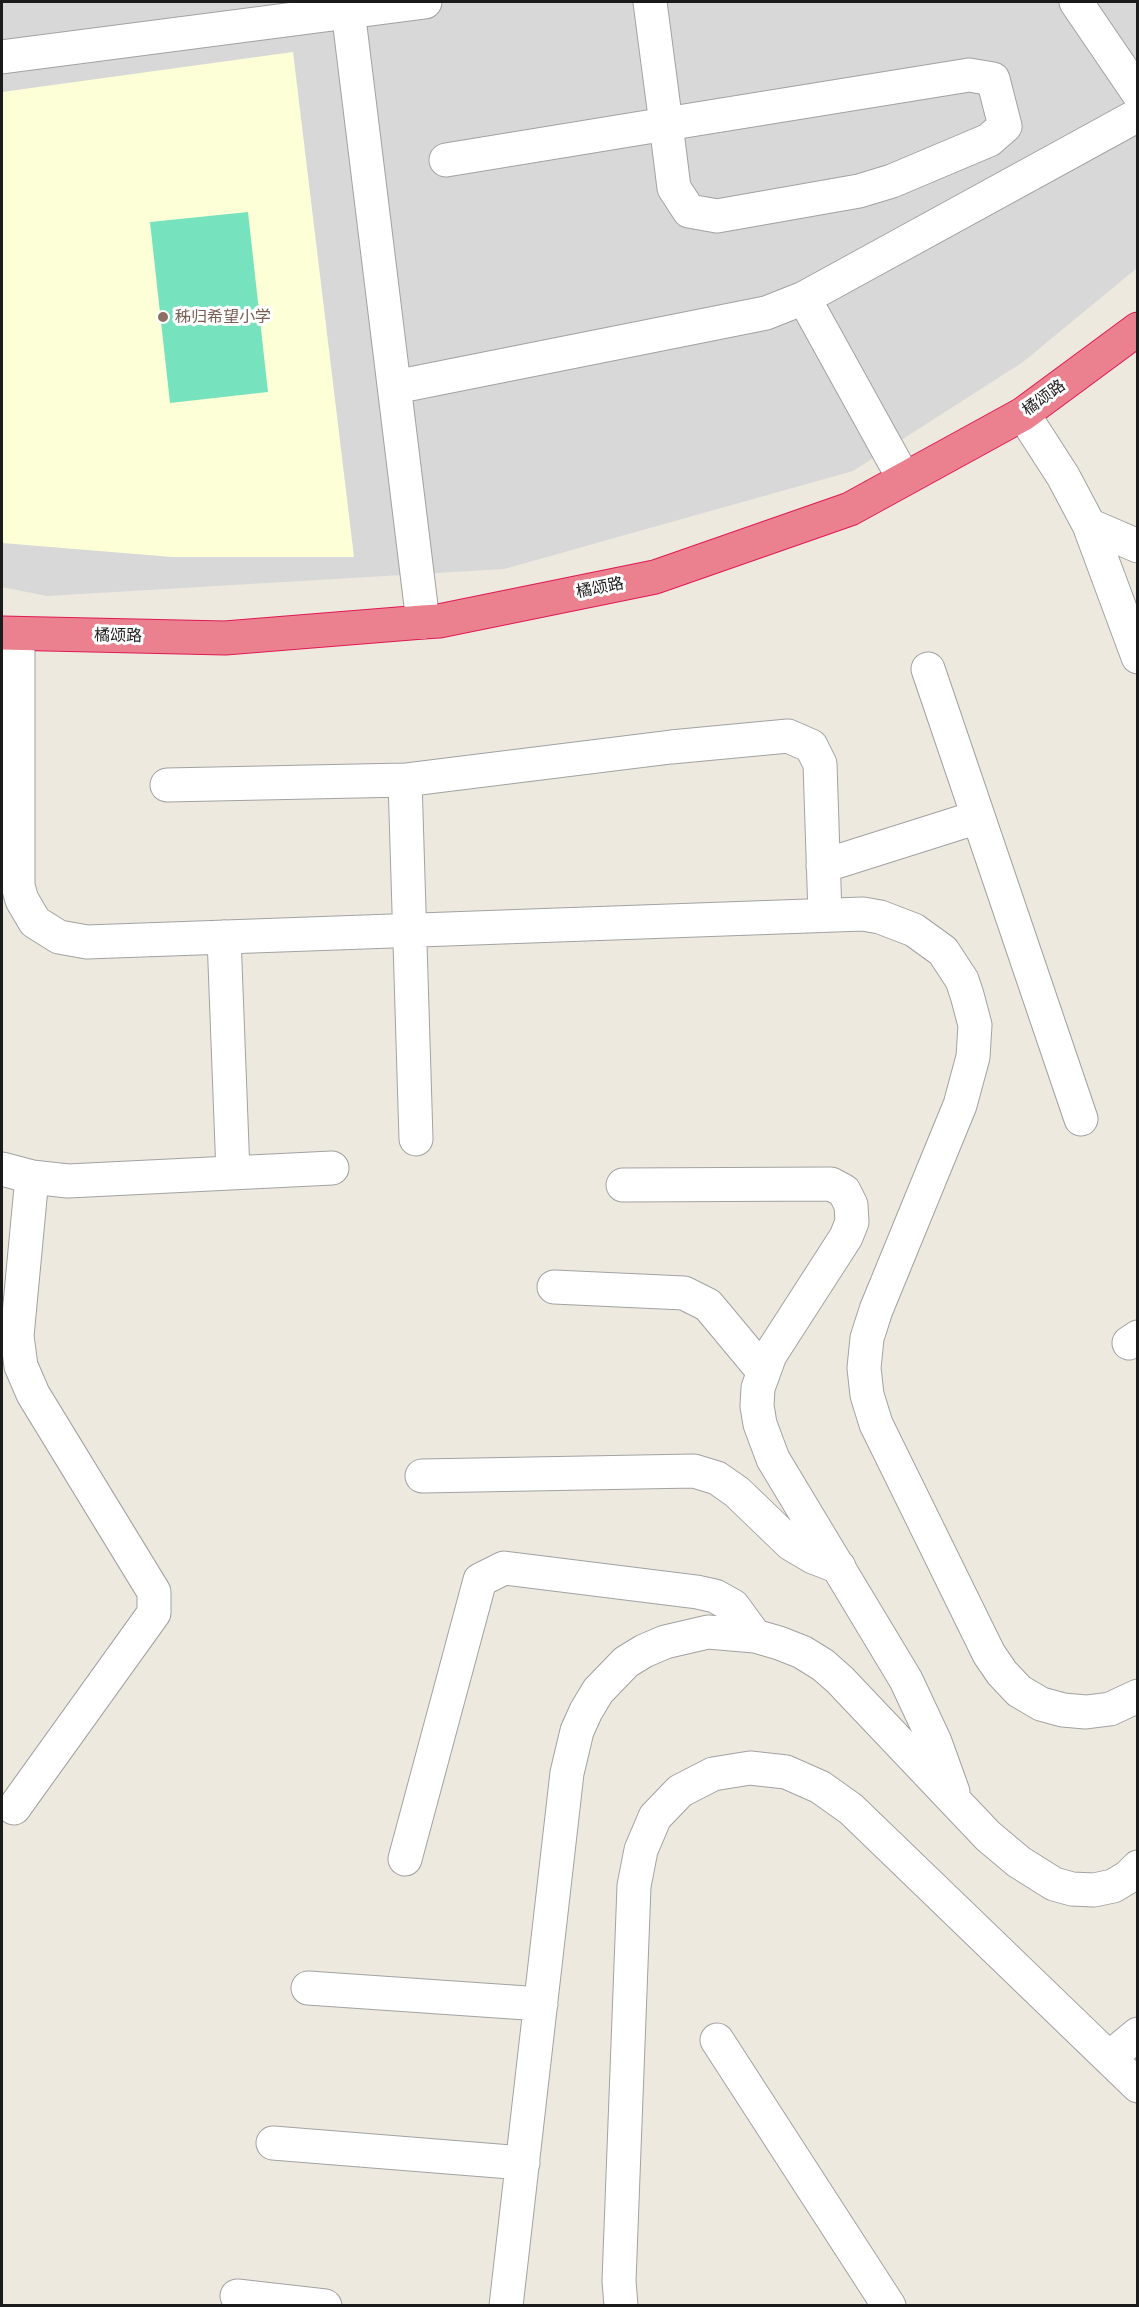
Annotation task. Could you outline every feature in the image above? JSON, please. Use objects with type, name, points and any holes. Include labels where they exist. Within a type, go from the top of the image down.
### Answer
[{"type":"highway","name":"橘颂路","points":[[10,634],[225,638],[439,621],[656,577],[850,509],[1023,414],[1137,329]]},
{"type":"street","points":[[2,57],[347,7],[425,2]]},
{"type":"street","points":[[446,160],[666,124],[969,75],[993,79],[1005,126],[989,140],[891,182],[859,191],[717,216],[689,211],[674,188],[666,124],[650,2]]},
{"type":"street","points":[[1076,2],[1137,93]]},
{"type":"street","points":[[347,7],[423,622]]},
{"type":"street","points":[[395,387],[766,313],[804,298],[1137,115]]},
{"type":"street","points":[[804,298],[904,479]]},
{"type":"street","points":[[1023,414],[1064,476],[1089,525],[1137,657]]},
{"type":"street","points":[[1089,525],[1137,546]]},
{"type":"street","points":[[10,634],[17,872],[22,900],[35,922],[59,937],[87,942],[863,914],[880,917],[915,930],[943,951],[962,980],[975,1025],[973,1057],[966,1089],[867,1338],[865,1377],[867,1395],[876,1424],[989,1654],[1002,1673],[1019,1691],[1041,1704],[1064,1710],[1086,1712],[1110,1709],[1137,1696]]},
{"type":"street","points":[[928,669],[1080,1119]]},
{"type":"street","points":[[167,784],[405,780],[671,747],[789,736],[811,746],[820,764],[825,915]]},
{"type":"street","points":[[405,780],[416,1138]]},
{"type":"street","points":[[823,866],[978,817]]},
{"type":"street","points":[[224,937],[233,1173]]},
{"type":"street","points":[[14,1808],[154,1613],[154,1592],[33,1394],[11,1363],[17,1336],[17,1173],[68,1181],[332,1168]]},
{"type":"street","points":[[623,1185],[831,1184],[844,1191],[852,1205],[852,1222],[846,1238],[770,1355],[758,1388],[757,1406],[765,1442],[906,1680],[935,1742],[957,1804]]},
{"type":"street","points":[[554,1287],[684,1293],[708,1305],[763,1371]]},
{"type":"street","points":[[422,1476],[694,1471],[717,1478],[737,1492],[791,1544],[813,1557],[838,1567]]},
{"type":"street","points":[[405,1859],[480,1580],[504,1568],[697,1592],[715,1596],[733,1606],[755,1636]]},
{"type":"street","points":[[506,2306],[567,1773],[577,1731],[586,1711],[598,1691],[626,1662],[644,1651],[686,1636],[708,1632],[755,1636],[802,1652],[823,1665],[840,1680],[988,1836],[1019,1862],[1054,1884],[1072,1889],[1094,1890],[1113,1886],[1128,1877],[1137,1867]]},
{"type":"street","points":[[621,2306],[619,2281],[634,1886],[641,1850],[655,1817],[680,1791],[712,1774],[750,1768],[786,1772],[820,1787],[851,1809],[1137,2086]]},
{"type":"street","points":[[308,1988],[541,2004]]},
{"type":"street","points":[[1109,2058],[1137,2034]]},
{"type":"street","points":[[717,2040],[889,2306]]},
{"type":"street","points":[[273,2143],[523,2163]]},
{"type":"street","points":[[237,2296],[325,2306]]},
{"type":"shaded area","points":[[2,2],[1137,2],[1137,268],[1023,362],[853,471],[504,569],[47,596],[2,587]]},
{"type":"shaded area","name":"秭归希望小学","points":[[293,52],[354,557],[172,557],[2,543],[2,92]]},
{"type":"green space","points":[[248,212],[268,392],[170,403],[150,222]]},
{"type":"place","name":"秭归希望小学","points":[[163,317]]}]
